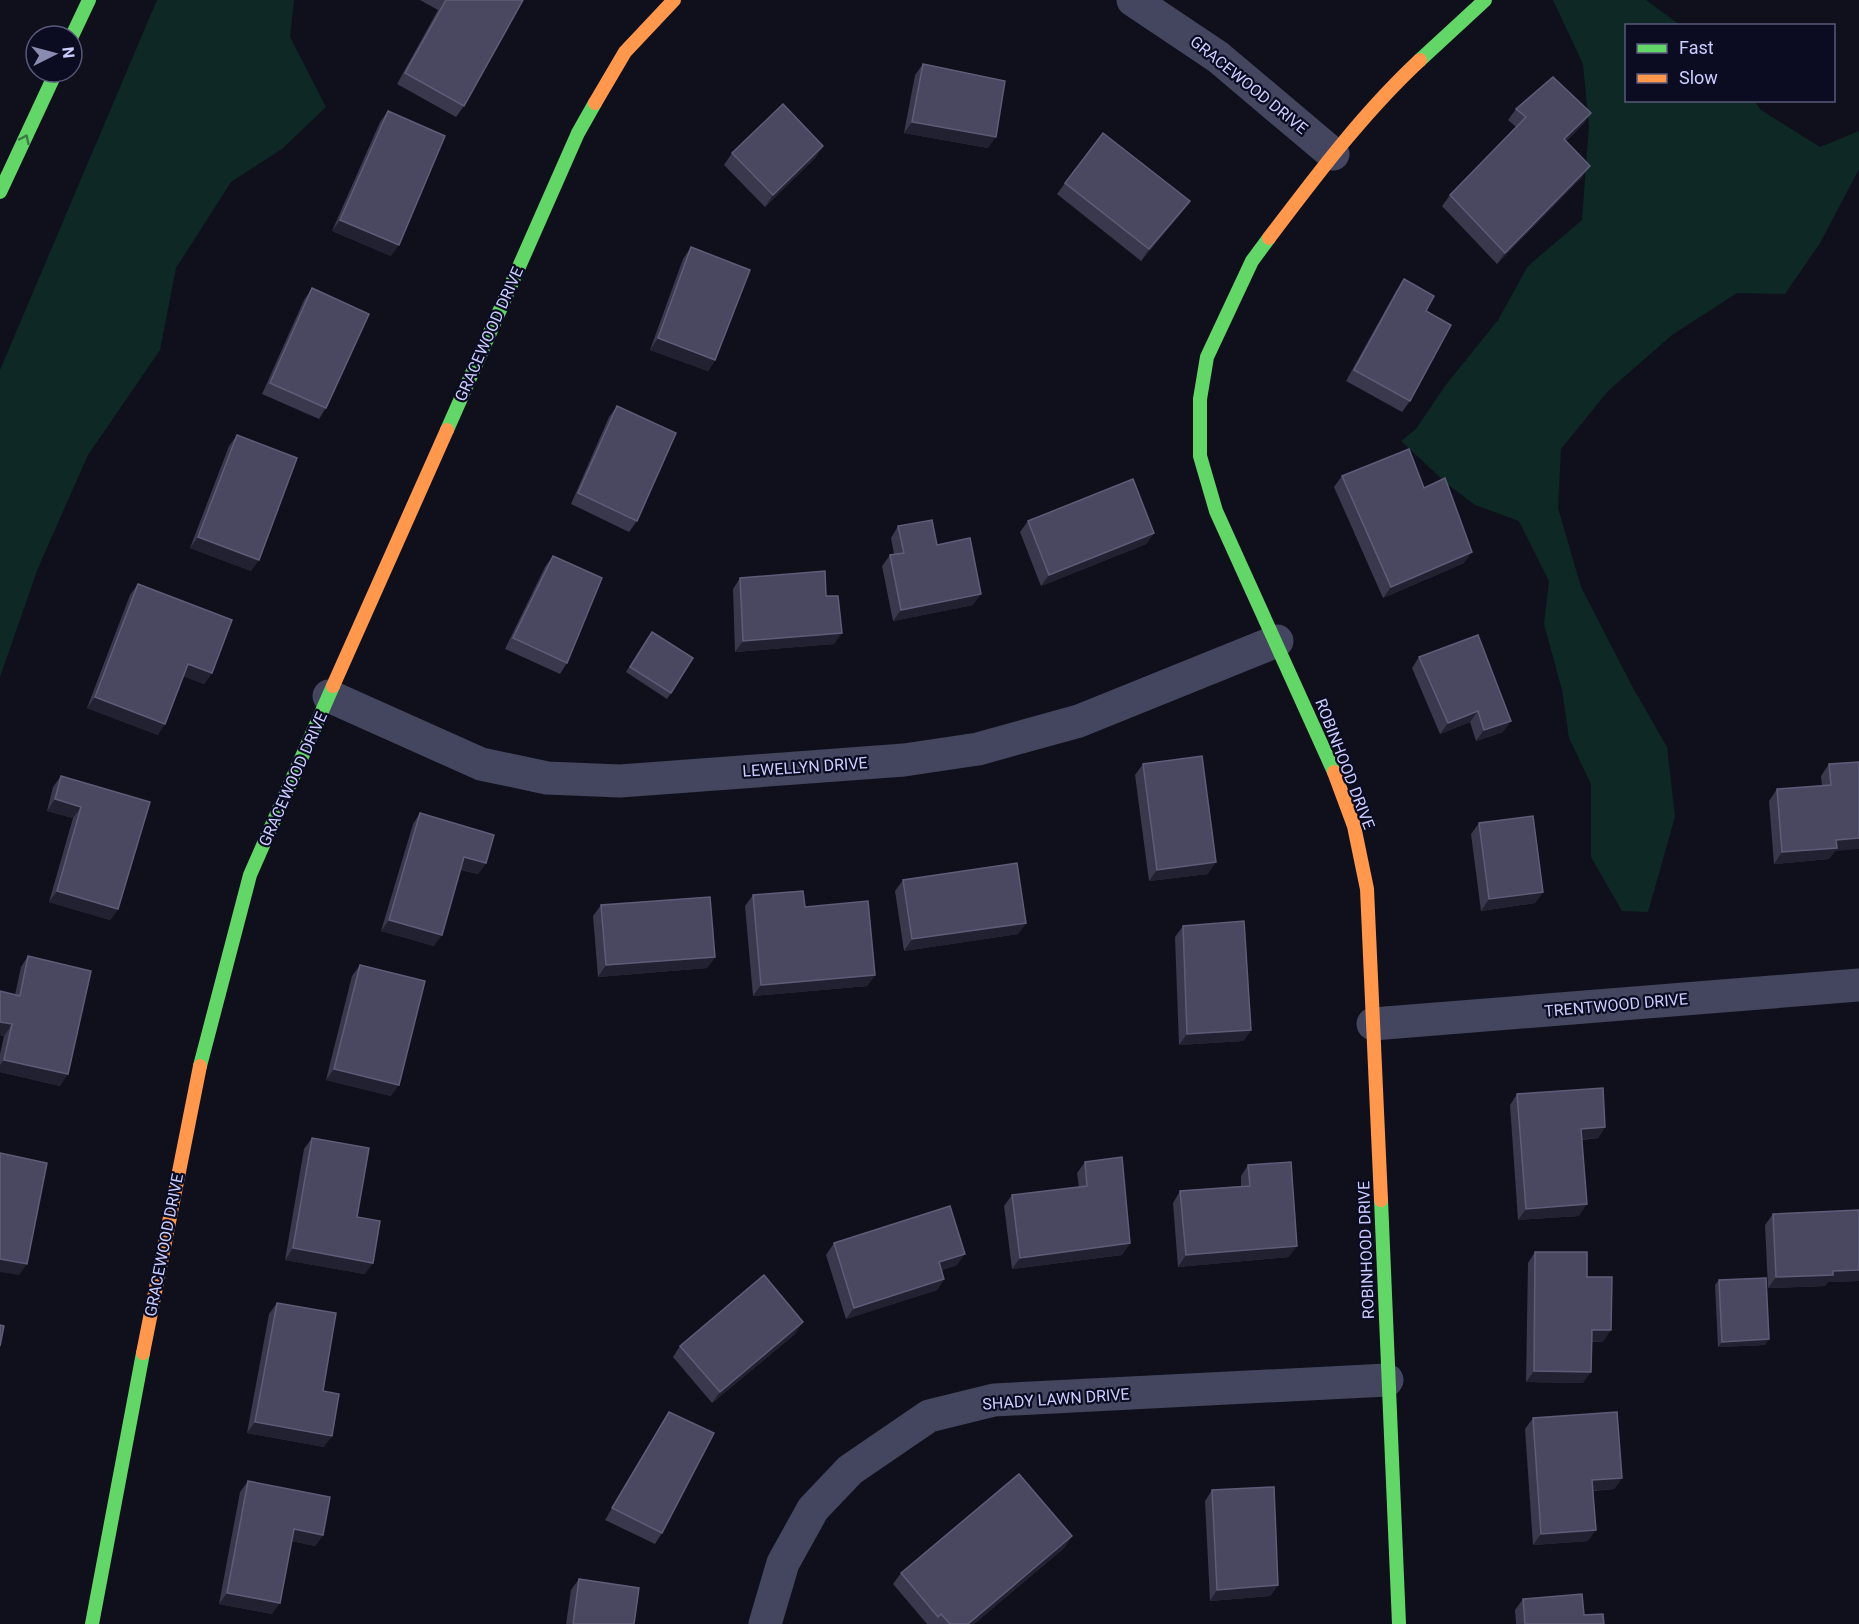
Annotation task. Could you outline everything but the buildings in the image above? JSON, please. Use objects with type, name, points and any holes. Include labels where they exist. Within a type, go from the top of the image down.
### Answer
[{"type":"main road","points":[[78,24],[89,0]]},
{"type":"main road","name":"GRACEWOOD DRIVE","points":[[92,1624],[192,1096],[250,875],[578,133],[625,52],[675,0]]},
{"type":"main road","name":"ROBINHOOD DRIVE","points":[[1399,1624],[1367,889],[1354,826],[1326,752],[1216,511],[1200,456],[1200,399],[1207,357],[1252,261],[1333,154],[1390,88],[1485,0]]},
{"type":"main road","points":[[0,192],[50,84]]},
{"type":"street","name":"GRACEWOOD DRIVE","points":[[1133,0],[1218,57],[1333,154]]},
{"type":"street","name":"LEWELLYN DRIVE","points":[[329,696],[481,764],[547,778],[620,781],[904,759],[978,749],[1079,721],[1277,641]]},
{"type":"street","name":"TRENTWOOD DRIVE","points":[[1374,1024],[1859,985]]},
{"type":"street","name":"SHADY LAWN DRIVE","points":[[765,1624],[783,1563],[813,1509],[850,1470],[929,1416],[994,1400],[1387,1380]]},
{"type":"green space","points":[[157,0],[294,0],[290,37],[326,107],[282,149],[231,182],[176,268],[160,350],[88,455],[38,568],[0,677],[0,370]]},
{"type":"green space","points":[[1553,0],[1646,0],[1679,24],[1625,24],[1625,102],[1755,102],[1761,110],[1820,147],[1859,131],[1859,169],[1820,243],[1785,294],[1737,293],[1672,335],[1608,391],[1561,449],[1558,508],[1581,587],[1632,686],[1667,747],[1675,817],[1648,912],[1622,911],[1591,857],[1591,784],[1569,738],[1562,690],[1544,624],[1549,581],[1519,521],[1475,505],[1446,483],[1401,441],[1416,429],[1445,386],[1498,320],[1528,266],[1582,220],[1589,126],[1583,64]]},
{"type":"traffic: fast","points":[[78,24],[89,0]]},
{"type":"traffic: fast","points":[[1420,60],[1485,0]]},
{"type":"traffic: fast","points":[[0,192],[50,84]]},
{"type":"traffic: fast","points":[[447,430],[578,133],[595,103]]},
{"type":"traffic: fast","points":[[1269,238],[1252,261],[1207,357],[1200,399],[1200,456],[1216,511],[1334,772]]},
{"type":"traffic: fast","points":[[200,1066],[250,875],[333,686]]},
{"type":"traffic: fast","points":[[1381,1200],[1399,1624]]},
{"type":"traffic: fast","points":[[92,1624],[143,1353]]},
{"type":"traffic: slow","points":[[595,103],[625,52],[674,0]]},
{"type":"traffic: slow","points":[[1269,238],[1322,168],[1360,123],[1420,60]]},
{"type":"traffic: slow","points":[[333,686],[447,430]]},
{"type":"traffic: slow","points":[[1334,772],[1354,826],[1367,889],[1381,1200]]},
{"type":"traffic: slow","points":[[143,1353],[200,1066]]}]
